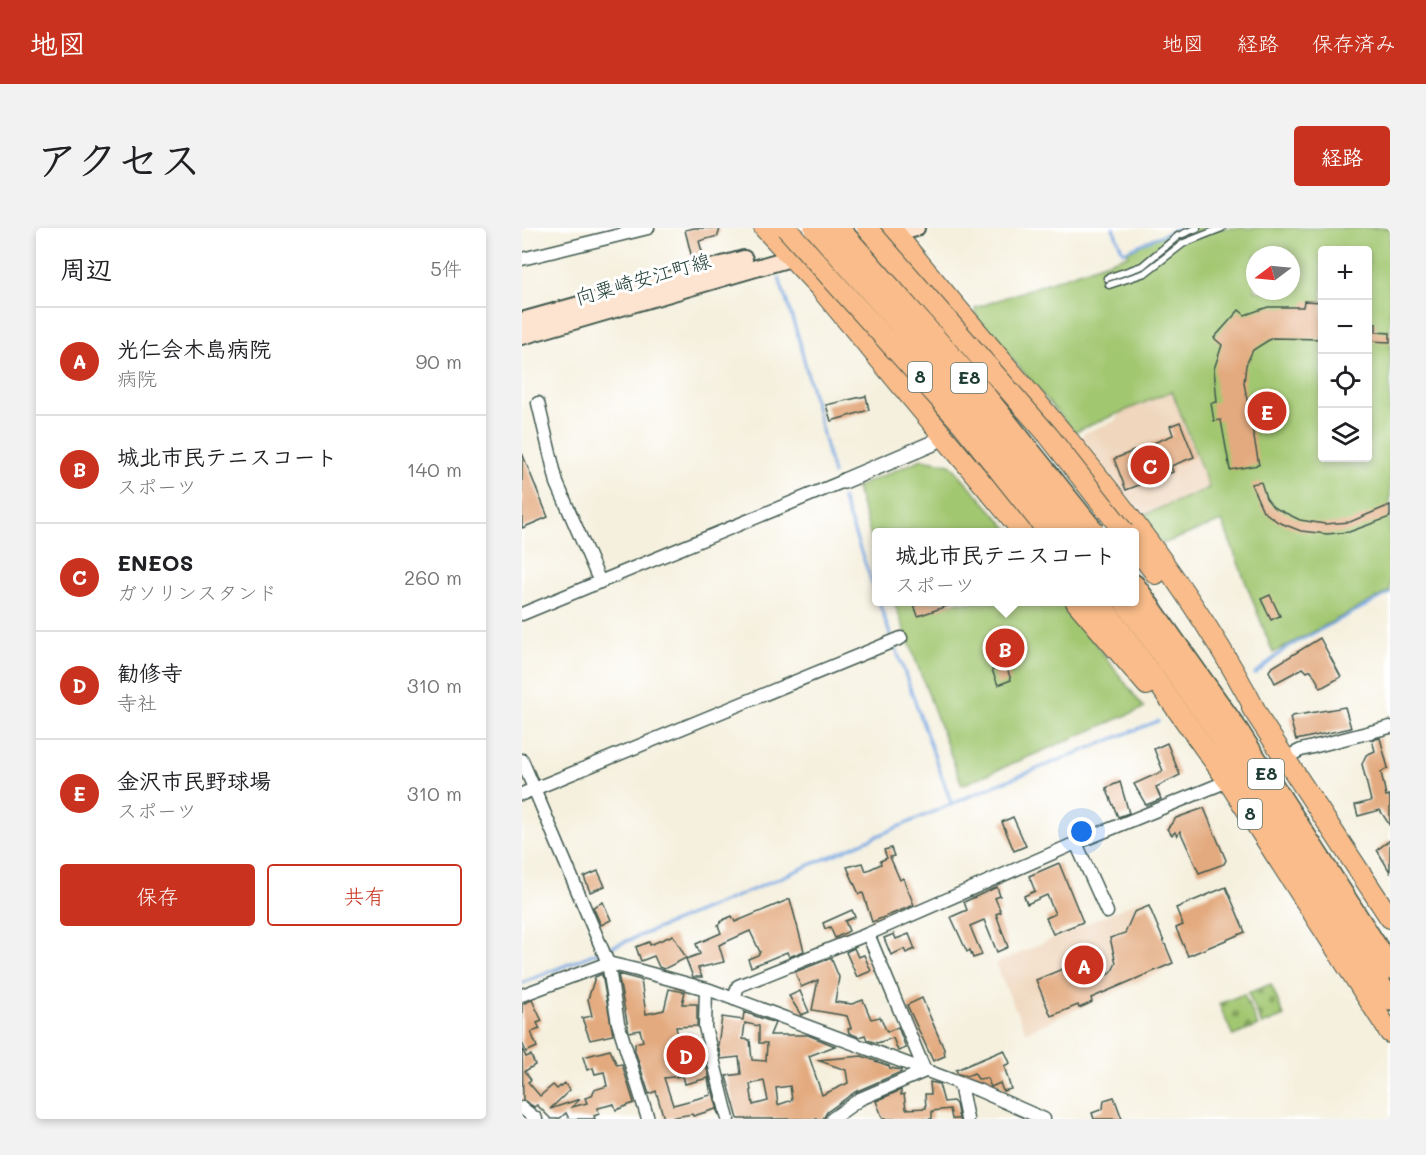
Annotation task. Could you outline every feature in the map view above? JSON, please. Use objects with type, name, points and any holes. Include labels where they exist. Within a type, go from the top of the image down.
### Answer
[{"type":"highway","points":[[764,228],[944,435],[1020,528]]},
{"type":"highway","name":"8","points":[[786,228],[962,424],[1045,528]]},
{"type":"highway","name":"E8","points":[[815,228],[965,399],[1070,528]]},
{"type":"highway","name":"E8","points":[[838,228],[978,388],[1091,528]]},
{"type":"highway","points":[[867,228],[1048,435],[1121,528]]},
{"type":"highway","points":[[893,231],[1078,450],[1138,528]]},
{"type":"highway","points":[[1139,529],[1171,572],[1233,667],[1259,717]]},
{"type":"highway","points":[[1139,552],[1287,757],[1390,918]]},
{"type":"highway","name":"E8","points":[[1139,592],[1237,730],[1390,968]]},
{"type":"highway","points":[[1080,606],[1228,781]]},
{"type":"highway","name":"8","points":[[1103,606],[1228,781],[1390,1033]]},
{"type":"highway","name":"E8","points":[[1128,606],[1229,748],[1390,1000]]},
{"type":"main road","name":"向粟崎安江町線","points":[[522,336],[786,252],[849,228]]},
{"type":"main road","name":"向粟崎安江町線","points":[[522,321],[786,252],[916,228]]},
{"type":"street","points":[[522,259],[648,228]]},
{"type":"street","points":[[538,403],[557,483],[600,582]]},
{"type":"street","points":[[522,614],[844,482],[931,444],[944,435]]},
{"type":"street","points":[[528,791],[895,640]]},
{"type":"street","points":[[1287,757],[1300,750],[1390,727]]},
{"type":"street","points":[[522,760],[528,791],[605,955],[618,1023],[648,1119]]},
{"type":"street","points":[[734,999],[738,986],[868,934],[1076,843],[1228,781]]},
{"type":"street","points":[[1076,843],[1107,912]]},
{"type":"street","points":[[868,934],[925,1071]]},
{"type":"street","points":[[522,995],[605,955],[734,999],[960,1084],[1044,1119]]},
{"type":"street","points":[[706,989],[705,1028],[728,1119]]},
{"type":"street","points":[[832,1119],[860,1099],[925,1071]]},
{"type":"street","points":[[960,1084],[968,1119]]},
{"type":"street","points":[[522,1108],[536,1119]]},
{"type":"lane","points":[[1197,228],[1178,236],[1142,266],[1108,281],[1145,273],[1184,243],[1222,228]]},
{"type":"shaded area","points":[[1171,391],[1209,489],[1141,516],[1081,441],[1084,433],[1115,421],[1121,412]]},
{"type":"shaded area","points":[[1145,898],[1172,967],[1026,1032],[995,964]]},
{"type":"green space","points":[[1182,228],[1390,228],[1390,591],[1273,653],[1222,521],[1162,544],[1141,516],[1209,488],[1172,391],[1074,432],[976,316],[975,308],[1128,255],[1127,252],[1153,238]]},
{"type":"green space","points":[[922,459],[950,464],[1007,528],[872,528],[872,540],[856,487]]},
{"type":"green space","points":[[895,606],[1067,606],[1144,708],[962,785]]},
{"type":"green space","points":[[1271,984],[1284,1016],[1262,1025],[1248,993]]},
{"type":"green space","points":[[1244,994],[1258,1026],[1233,1036],[1219,1004]]},
{"type":"building","points":[[720,228],[718,236],[699,241],[703,255],[692,258],[685,230]]},
{"type":"building","points":[[1304,301],[1318,302],[1318,339],[1272,338],[1253,350],[1246,365],[1244,383],[1259,465],[1230,470],[1221,420],[1214,421],[1211,403],[1217,402],[1214,369],[1222,345],[1214,338],[1239,310],[1245,315],[1268,307],[1303,307]]},
{"type":"building","points":[[1372,323],[1376,323],[1376,332],[1390,333],[1390,342],[1372,341]]},
{"type":"building","points":[[866,396],[869,410],[831,421],[826,405]]},
{"type":"building","points":[[1180,422],[1194,457],[1171,466],[1173,472],[1126,490],[1114,459],[1173,435],[1170,426]]},
{"type":"building","points":[[522,453],[548,517],[522,528]]},
{"type":"building","points":[[1261,482],[1266,498],[1273,507],[1300,520],[1325,524],[1350,522],[1390,505],[1390,517],[1349,532],[1327,534],[1301,531],[1278,522],[1263,511],[1251,484]]},
{"type":"building","points":[[1270,595],[1280,616],[1271,620],[1261,599]]},
{"type":"building","points":[[914,606],[947,606],[918,616]]},
{"type":"building","points":[[1320,638],[1341,677],[1321,688],[1311,670],[1307,672],[1303,668],[1275,683],[1269,671],[1271,668]]},
{"type":"building","points":[[1006,665],[1011,680],[998,685],[992,670]]},
{"type":"building","points":[[1345,707],[1351,728],[1296,740],[1290,718],[1292,716]]},
{"type":"building","points":[[1380,738],[1388,768],[1381,772],[1386,796],[1389,795],[1390,800],[1390,826],[1380,810],[1358,816],[1355,805],[1371,801],[1362,764],[1366,755],[1375,751],[1372,740]]},
{"type":"building","points":[[1167,743],[1180,775],[1156,787],[1161,799],[1146,805],[1134,784],[1163,771],[1154,749]]},
{"type":"building","points":[[1120,782],[1129,813],[1118,817],[1106,788]]},
{"type":"building","points":[[1204,808],[1226,860],[1224,864],[1199,873],[1180,831],[1177,836],[1175,832],[1172,835],[1167,829],[1176,818]]},
{"type":"building","points":[[1013,817],[1026,846],[1014,851],[1002,822]]},
{"type":"building","points":[[1390,840],[1390,872],[1377,850]]},
{"type":"building","points":[[891,848],[894,856],[890,857],[900,880],[903,878],[914,905],[872,922],[863,893],[859,894],[847,867],[863,863],[866,871],[881,864],[880,861],[887,858],[884,850]]},
{"type":"building","points":[[1059,863],[1083,922],[1053,934],[1046,918],[1055,914],[1047,895],[1027,904],[1024,896],[1035,891],[1029,876]]},
{"type":"building","points":[[598,871],[605,886],[590,892],[584,877]]},
{"type":"building","points":[[997,887],[1000,896],[995,898],[1001,912],[996,914],[1008,947],[997,952],[984,920],[970,926],[982,955],[973,958],[970,950],[967,952],[951,917],[967,910],[964,902]]},
{"type":"building","points":[[1226,887],[1245,932],[1188,956],[1176,928],[1183,925],[1176,908]]},
{"type":"building","points":[[790,899],[804,951],[789,957],[787,952],[751,967],[748,959],[760,952],[750,931],[719,945],[724,962],[698,968],[702,977],[693,977],[686,959],[700,954],[696,944],[721,933],[718,925],[723,920],[732,916],[735,922]]},
{"type":"building","points":[[603,902],[611,920],[601,925],[593,907]]},
{"type":"building","points":[[1149,906],[1173,963],[1091,998],[1092,1002],[1086,1005],[1079,1008],[1078,1005],[1051,1016],[1036,980],[1067,967],[1095,980],[1111,973],[1116,963],[1110,938],[1125,933],[1134,912]]},
{"type":"building","points":[[852,910],[855,917],[845,921],[849,931],[835,938],[830,927],[825,929],[823,923]]},
{"type":"building","points":[[894,934],[896,939],[909,934],[915,949],[906,953],[904,949],[891,955],[884,938]]},
{"type":"building","points":[[673,935],[686,958],[664,969],[659,967],[654,956],[641,961],[636,947],[649,942],[650,945]]},
{"type":"building","points":[[854,948],[858,957],[864,955],[871,971],[857,977],[846,952]]},
{"type":"building","points":[[831,958],[839,977],[835,1002],[852,1004],[863,1000],[871,1019],[880,1017],[887,1032],[898,1027],[906,1048],[898,1051],[893,1038],[877,1043],[867,1040],[865,1035],[859,1037],[849,1033],[848,1029],[851,1028],[847,1016],[812,1010],[818,980],[801,987],[795,972]]},
{"type":"building","points":[[602,974],[613,1035],[590,1040],[582,1018],[592,1016],[588,999],[595,977]]},
{"type":"building","points":[[618,974],[641,980],[646,1014],[664,1010],[669,989],[685,992],[682,1004],[697,1004],[697,1026],[676,1027],[680,1046],[701,1046],[719,1115],[716,1109],[693,1116],[692,1114],[664,1119],[656,1091],[649,1094],[635,1051],[635,1043],[643,1041],[640,1030],[629,1032]],"holes":[[[683,1076],[685,1084],[708,1078],[711,1095],[673,1105],[664,1078]]]},
{"type":"building","points":[[800,991],[809,1012],[801,1015],[789,996]]},
{"type":"building","points":[[922,998],[944,1049],[945,1056],[933,1061],[907,1005]]},
{"type":"building","points":[[532,1000],[542,1021],[537,1023],[540,1029],[531,1032],[537,1047],[526,1052],[522,1042],[522,1004]]},
{"type":"building","points":[[744,1012],[775,1023],[770,1035],[808,1035],[835,1046],[809,1056],[822,1095],[848,1083],[846,1070],[817,1060],[862,1056],[890,1068],[901,1070],[901,1072],[855,1092],[827,1112],[823,1119],[738,1119],[726,1076],[741,1074],[739,1057],[721,1059],[718,1045],[722,1017],[743,1020]],"holes":[[[745,1023],[759,1026],[759,1043],[767,1043],[766,1061],[752,1060],[750,1040],[743,1039]],[[764,1081],[768,1101],[753,1105],[750,1084]],[[790,1086],[792,1100],[778,1105],[776,1088]]]},
{"type":"building","points":[[522,1048],[526,1057],[531,1055],[535,1065],[525,1071],[531,1080],[528,1082],[540,1096],[553,1085],[557,1089],[564,1083],[570,1090],[550,1109],[580,1099],[572,1107],[587,1103],[585,1098],[592,1096],[594,1090],[607,1086],[604,1072],[595,1074],[593,1068],[587,1070],[583,1057],[610,1050],[617,1065],[622,1064],[634,1103],[616,1110],[614,1104],[598,1108],[599,1114],[594,1116],[595,1119],[569,1119],[566,1113],[559,1119],[551,1119],[537,1105],[534,1107],[523,1100]]},
{"type":"building","points":[[1004,1050],[1010,1063],[1004,1066],[1011,1089],[1003,1091],[1000,1083],[991,1087],[987,1078],[978,1079],[974,1073],[967,1076],[958,1074],[956,1070]]},
{"type":"building","points":[[930,1082],[939,1084],[944,1102],[953,1101],[956,1104],[959,1119],[952,1119],[950,1109],[932,1111],[932,1119],[883,1119],[876,1101],[901,1090],[901,1095],[904,1094],[906,1109],[926,1108],[925,1094],[931,1094]]},
{"type":"building","points":[[1114,1097],[1122,1119],[1094,1119],[1092,1113],[1103,1109],[1104,1100]]},
{"type":"waterway","points":[[1113,228],[1123,252],[1178,228]]},
{"type":"waterway","points":[[779,278],[798,336],[833,474]]},
{"type":"waterway","points":[[842,498],[872,583]]},
{"type":"waterway","points":[[1255,674],[1286,648],[1390,593]]},
{"type":"waterway","points":[[880,606],[891,637]]},
{"type":"waterway","points":[[894,643],[952,805]]},
{"type":"waterway","points":[[607,949],[745,893],[991,787],[1158,721]]},
{"type":"waterway","points":[[522,983],[601,951]]},
{"type":"place","name":"金沢市民野球場","points":[[1267,411]]},
{"type":"place","name":"ENEOS","points":[[1150,465]]},
{"type":"place","name":"城北市民テニスコート","points":[[1005,648]]},
{"type":"place","name":"光仁会木島病院","points":[[1084,965]]},
{"type":"place","name":"勧修寺","points":[[686,1055]]}]
